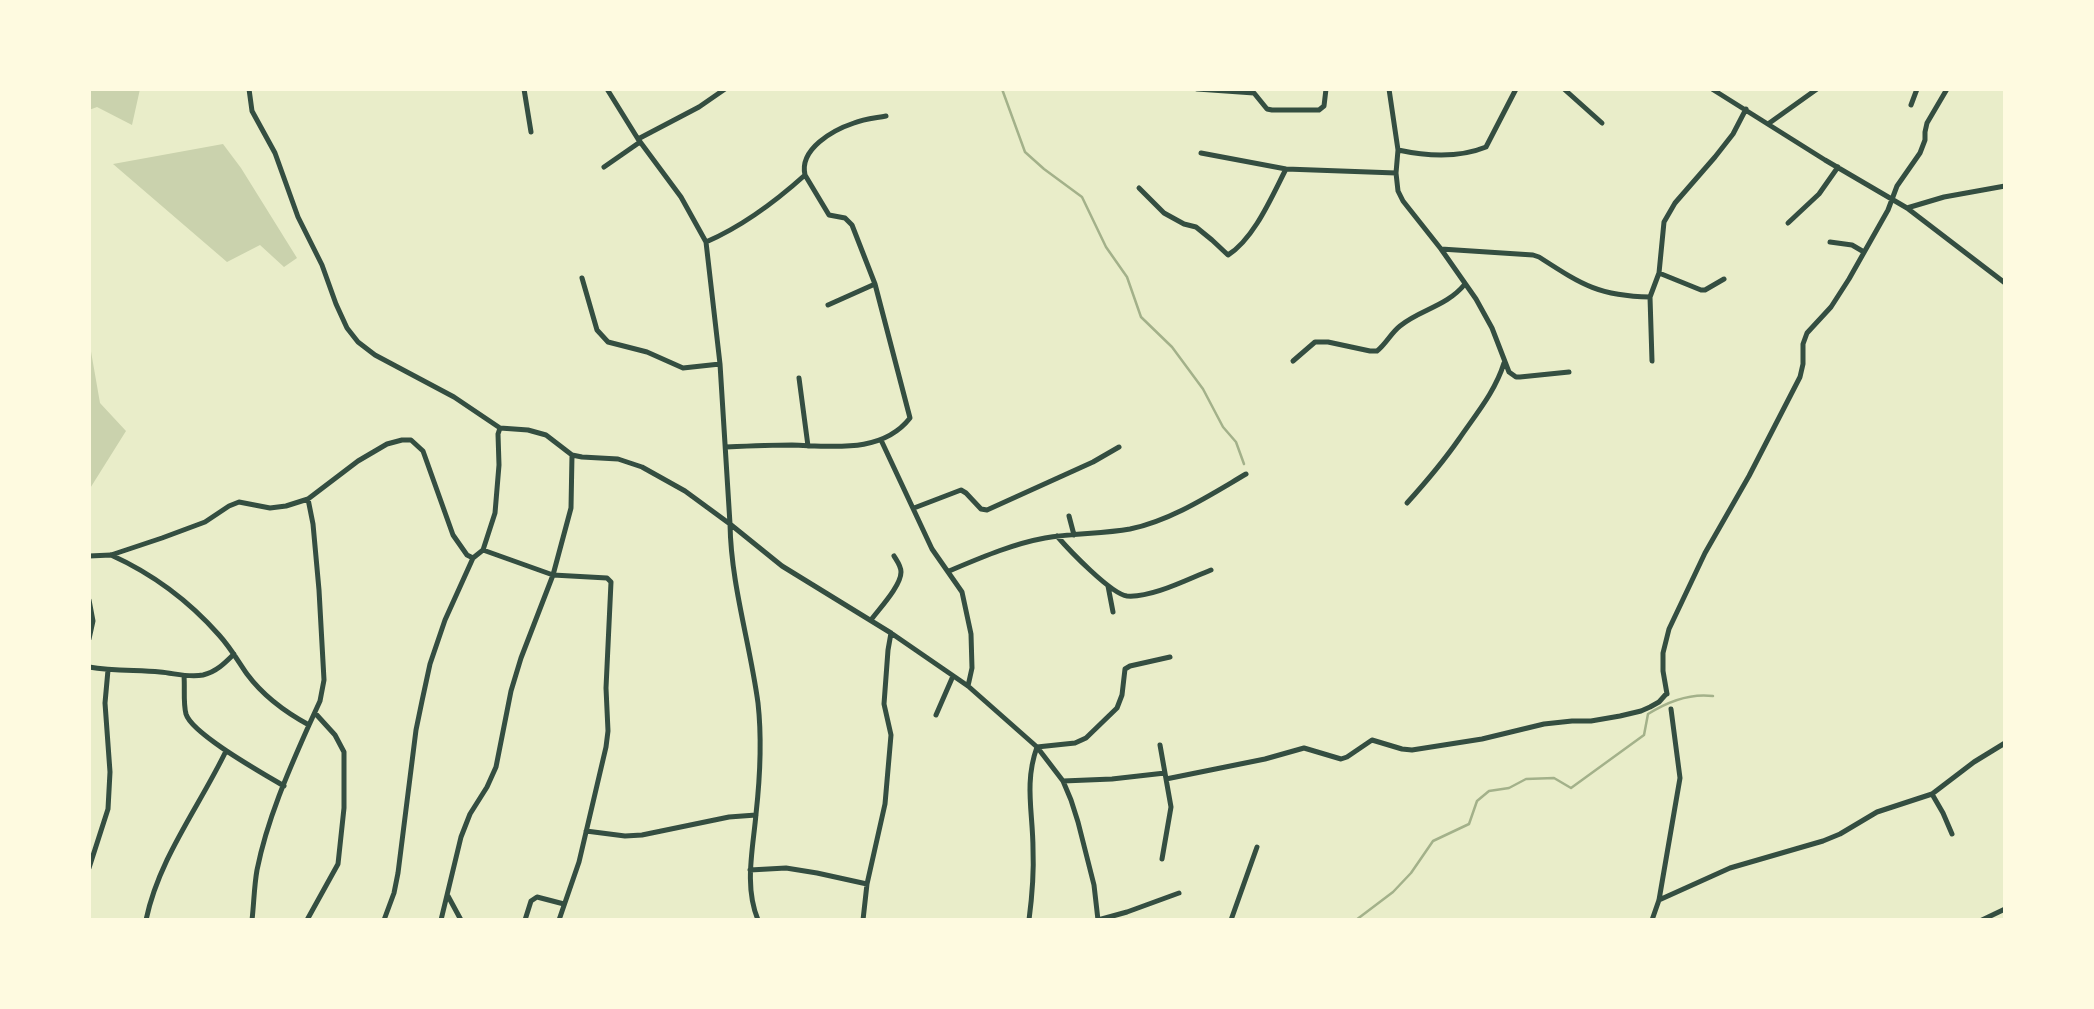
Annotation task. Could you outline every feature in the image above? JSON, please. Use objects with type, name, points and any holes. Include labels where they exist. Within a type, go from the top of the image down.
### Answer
[{"type":"street","points":[[249,89],[252,111],[275,153],[298,217],[313,245],[336,304],[358,342],[375,355],[454,397],[500,428],[528,430],[546,435],[572,455],[618,459],[642,467],[685,491],[782,566],[871,620],[968,686],[1037,747],[1063,781],[1078,822],[1094,885],[1098,920],[1179,893]]},
{"type":"street","points":[[524,89],[531,132]]},
{"type":"street","points":[[607,89],[639,140],[681,197],[706,242],[720,364],[730,524],[738,598],[759,716],[757,815],[750,870],[752,900],[758,920]]},
{"type":"street","points":[[604,167],[639,140],[699,107],[725,89]]},
{"type":"street","points":[[1197,89],[1254,93],[1266,109],[1320,110],[1324,106],[1326,89]]},
{"type":"street","points":[[1389,89],[1398,150],[1398,191],[1488,320],[1509,372],[1516,377],[1569,372]]},
{"type":"street","points":[[1398,150],[1416,154],[1438,154],[1486,147],[1516,89]]},
{"type":"street","points":[[1564,89],[1602,123]]},
{"type":"street","points":[[1712,89],[1907,208],[2005,283]]},
{"type":"street","points":[[1768,124],[1817,89]]},
{"type":"street","points":[[1911,105],[1917,89]]},
{"type":"street","points":[[1063,781],[1166,776],[1265,759],[1304,748],[1341,759],[1372,740],[1412,750],[1482,739],[1544,724],[1605,719],[1641,712],[1659,702],[1667,694],[1663,653],[1669,629],[1705,553],[1749,476],[1800,377],[1803,344],[1807,333],[1831,307],[1864,252],[1888,210],[1897,186],[1920,153],[1925,140],[1925,129],[1947,89]]},
{"type":"street","points":[[1652,360],[1650,297],[1659,273],[1664,222],[1675,203],[1733,134],[1745,109]]},
{"type":"street","points":[[726,447],[853,446],[881,440],[903,426],[910,418],[875,284],[851,222],[829,215],[805,175],[805,160],[822,140],[855,122],[886,116]]},
{"type":"street","points":[[1201,153],[1286,169],[1396,173]]},
{"type":"street","points":[[1788,223],[1819,194],[1838,167]]},
{"type":"street","points":[[1139,188],[1164,213],[1196,227],[1228,255],[1236,250],[1250,232],[1286,169]]},
{"type":"street","points":[[706,242],[766,208],[805,175]]},
{"type":"street","points":[[1907,208],[1944,197],[2005,186]]},
{"type":"street","points":[[1830,242],[1852,245],[1864,252]]},
{"type":"street","points":[[1441,249],[1533,255],[1592,289],[1629,297],[1650,297]]},
{"type":"street","points":[[1659,273],[1701,290],[1724,279]]},
{"type":"street","points":[[582,278],[597,330],[608,342],[647,352],[683,368],[720,364]]},
{"type":"street","points":[[828,305],[875,284]]},
{"type":"street","points":[[1293,361],[1315,342],[1377,351],[1398,327],[1451,298],[1465,284]]},
{"type":"street","points":[[1407,503],[1441,465],[1480,411],[1499,378],[1504,363]]},
{"type":"street","points":[[799,378],[808,446]]},
{"type":"street","points":[[384,920],[398,873],[416,730],[430,664],[445,620],[473,558],[483,550],[497,503],[500,428]]},
{"type":"street","points":[[89,556],[111,555],[205,522],[239,502],[270,508],[308,499],[358,461],[387,444],[411,440],[423,451],[453,535],[467,555],[473,558]]},
{"type":"street","points":[[881,440],[932,549],[962,592],[971,635],[972,668],[968,686]]},
{"type":"street","points":[[914,508],[961,490],[981,509],[987,510],[1093,462],[1119,447]]},
{"type":"street","points":[[441,920],[466,822],[496,767],[521,658],[553,575],[571,508],[572,455]]},
{"type":"street","points":[[949,571],[1018,545],[1057,536],[1129,529],[1158,521],[1246,474]]},
{"type":"street","points":[[252,920],[256,873],[262,848],[323,690],[314,537],[308,499]]},
{"type":"street","points":[[1069,516],[1074,535]]},
{"type":"street","points":[[1057,536],[1108,586],[1125,596],[1145,594],[1211,570]]},
{"type":"street","points":[[483,550],[553,575],[607,578],[611,582],[606,662],[606,747],[579,862],[559,920]]},
{"type":"street","points":[[111,555],[145,572],[182,599],[220,636],[247,675],[268,698],[309,725]]},
{"type":"street","points":[[871,620],[896,586],[900,576],[900,565],[894,556]]},
{"type":"street","points":[[1108,586],[1113,612]]},
{"type":"street","points":[[89,600],[93,621],[89,639]]},
{"type":"street","points":[[863,920],[867,884],[885,804],[891,735],[884,704],[891,633]]},
{"type":"street","points":[[89,667],[184,676],[202,675],[213,672],[234,654]]},
{"type":"street","points":[[1037,747],[1081,742],[1117,708],[1122,695],[1125,669],[1170,657]]},
{"type":"street","points":[[89,868],[108,809],[110,763],[105,703],[108,670]]},
{"type":"street","points":[[184,676],[188,719],[226,751],[284,786]]},
{"type":"street","points":[[936,715],[953,676]]},
{"type":"street","points":[[1652,920],[1659,900],[1680,778],[1671,709]]},
{"type":"street","points":[[307,920],[338,864],[344,796],[344,752],[335,735],[315,713]]},
{"type":"street","points":[[1659,900],[1730,868],[1823,841],[1877,812],[1932,794],[1974,762],[2005,743]]},
{"type":"street","points":[[1160,745],[1171,807],[1162,859]]},
{"type":"street","points":[[1029,920],[1033,850],[1029,789],[1037,747]]},
{"type":"street","points":[[146,920],[152,897],[171,852],[226,751]]},
{"type":"street","points":[[1932,794],[1952,834]]},
{"type":"street","points":[[586,831],[625,836],[642,835],[729,817],[757,815]]},
{"type":"street","points":[[1231,920],[1257,847]]},
{"type":"street","points":[[750,870],[786,868],[867,884]]},
{"type":"street","points":[[448,897],[461,920]]},
{"type":"street","points":[[525,920],[531,901],[537,897],[564,904]]},
{"type":"street","points":[[1982,920],[2005,909]]},
{"type":"green space","points":[[89,89],[140,89],[132,125],[97,107],[89,110]]},
{"type":"green space","points":[[223,144],[297,258],[284,267],[260,245],[227,262],[113,164]]},
{"type":"green space","points":[[89,340],[100,403],[126,431],[89,490]]},
{"type":"waterway","points":[[1002,89],[1025,152],[1082,197],[1106,247],[1127,277],[1141,317],[1172,347],[1203,389],[1223,427],[1236,442],[1244,464]]},
{"type":"waterway","points":[[1356,920],[1393,892],[1411,873],[1433,841],[1469,824],[1477,801],[1489,791],[1509,788],[1526,779],[1554,778],[1571,788],[1644,735],[1648,714],[1679,699],[1713,696]]}]
